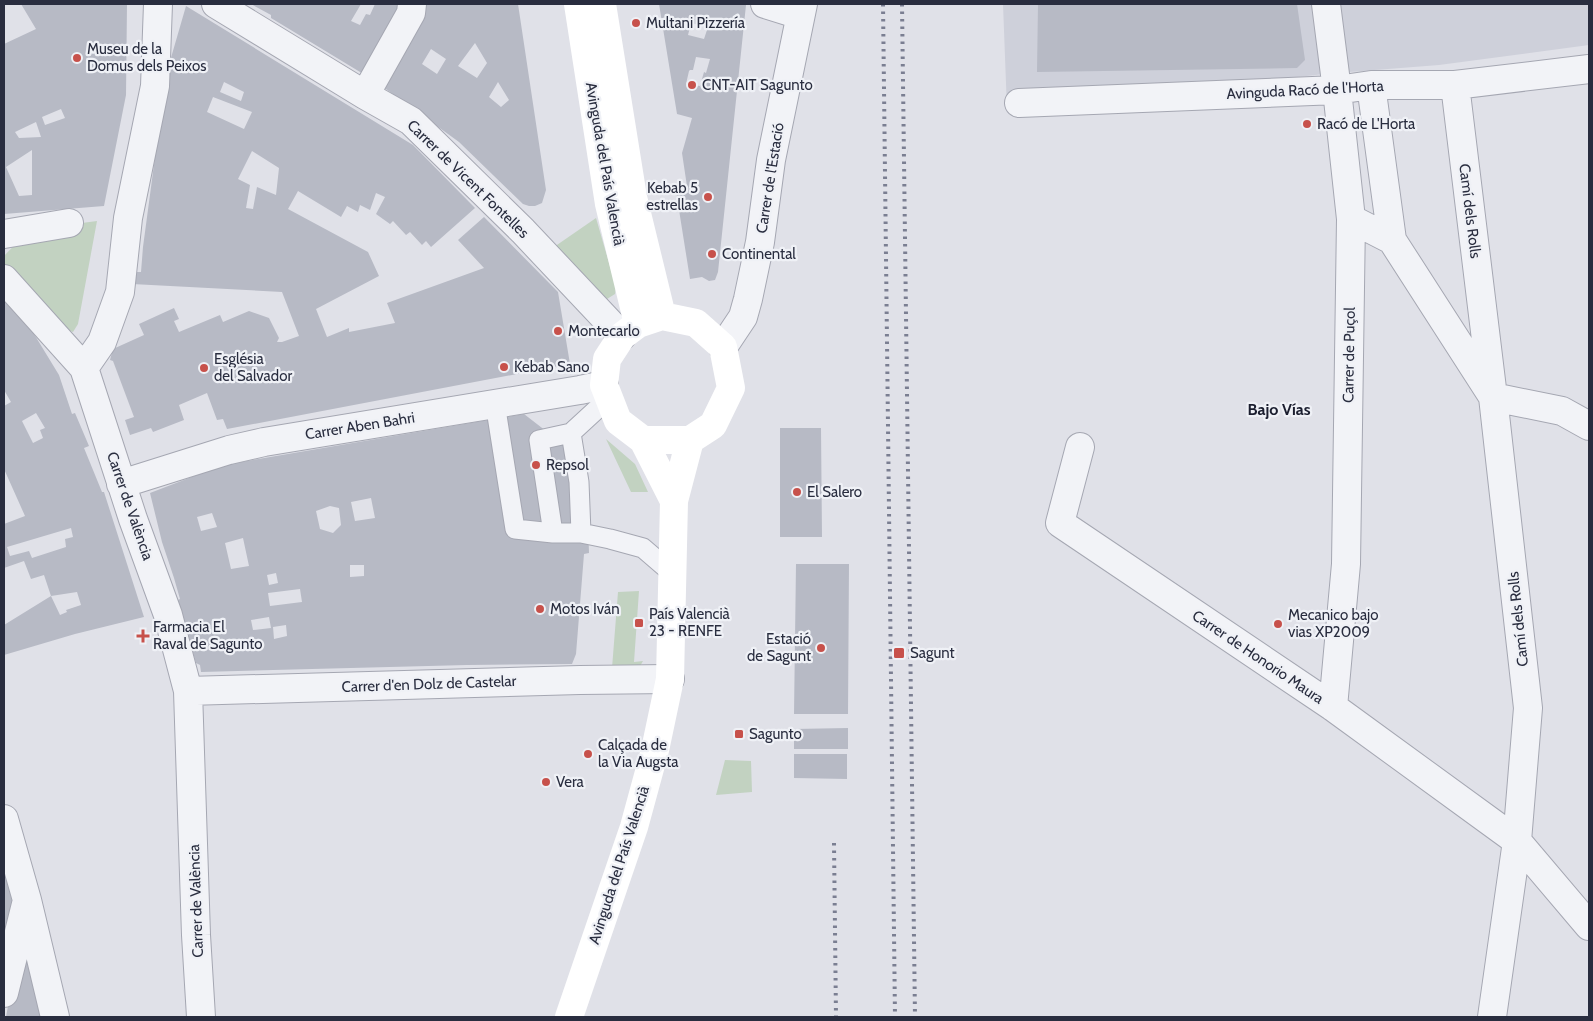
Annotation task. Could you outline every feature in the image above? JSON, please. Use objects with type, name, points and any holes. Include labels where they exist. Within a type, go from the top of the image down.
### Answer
[{"type":"main road","name":"Avinguda del País Valencià","points":[[578,4],[609,204],[640,325]]},
{"type":"main road","name":"Avinguda del País Valencià","points":[[602,4],[634,197],[640,325]]},
{"type":"main road","points":[[696,323],[722,347],[731,388],[713,425],[690,440],[643,440],[618,421],[606,391],[607,359],[640,325],[696,323]]},
{"type":"main road","name":"Avinguda del País Valencià","points":[[643,440],[674,501]]},
{"type":"main road","name":"Avinguda del País Valencià","points":[[569,1017],[634,827],[655,750],[670,679],[674,501],[690,440]]},
{"type":"street","points":[[4,279],[84,368],[102,342],[120,292],[128,218],[155,86],[158,4]]},
{"type":"street","name":"Carrer de Vicent Fontelles","points":[[216,4],[411,121],[523,232],[640,325]]},
{"type":"street","points":[[365,95],[411,14],[412,4]]},
{"type":"street","points":[[765,4],[802,9]]},
{"type":"street","name":"Carrer de Puçol","points":[[1326,4],[1338,90],[1350,219],[1346,564],[1333,707]]},
{"type":"street","name":"Carrer de l'Estació","points":[[722,347],[744,317],[760,242],[772,160],[802,9]]},
{"type":"street","name":"Avinguda Racó de l'Horta","points":[[1019,103],[1338,90],[1371,85],[1455,85],[1589,69]]},
{"type":"street","points":[[1371,85],[1392,240]]},
{"type":"street","name":"Camí dels Rolls","points":[[1455,85],[1528,708],[1517,841],[1492,1017]]},
{"type":"street","points":[[1350,219],[1392,240]]},
{"type":"street","points":[[4,234],[69,223]]},
{"type":"street","name":"Camí dels Rolls","points":[[1392,240],[1493,397]]},
{"type":"street","name":"Carrer de València","points":[[84,368],[121,484],[168,615],[188,691],[196,935],[202,1017]]},
{"type":"street","name":"Carrer Aben Bahri","points":[[121,484],[229,450],[264,442],[580,390],[606,391]]},
{"type":"street","points":[[1493,397],[1562,411],[1589,426]]},
{"type":"street","name":"Carrer de Honorio Maura","points":[[1080,447],[1060,524],[1333,707],[1517,841],[1589,926]]},
{"type":"street","name":"Carrer d'en Dolz de Castelar","points":[[188,691],[670,679]]},
{"type":"street","points":[[4,819],[55,1017]]},
{"type":"street","points":[[4,993],[26,900]]},
{"type":"lane","points":[[553,533],[539,440],[571,433],[606,391]]},
{"type":"lane","points":[[495,403],[515,529],[553,533],[581,533],[610,538],[643,548],[672,573]]},
{"type":"lane","points":[[571,433],[579,482],[581,533]]},
{"type":"shaded area","points":[[1003,4],[1589,4],[1589,45],[1439,65],[1324,74],[1007,110]]},
{"type":"green space","points":[[596,218],[616,287],[615,294],[607,299],[598,295],[554,247]]},
{"type":"green space","points":[[97,221],[78,324],[73,332],[60,327],[4,264],[4,256],[29,230]]},
{"type":"green space","points":[[606,439],[635,464],[648,492],[631,492]]},
{"type":"green space","points":[[639,591],[634,662],[643,661],[639,668],[612,668],[618,592]]},
{"type":"green space","points":[[725,760],[751,761],[752,792],[716,795]]},
{"type":"building","points":[[21,4],[127,4],[126,95],[104,206],[4,214],[4,44],[36,29]],"holes":[[[61,109],[65,118],[45,125],[42,117]],[[36,122],[41,137],[19,138],[15,132]],[[32,150],[32,195],[19,196],[6,167]]]},
{"type":"building","points":[[251,4],[361,4],[351,21],[360,25],[366,14],[370,15],[375,4],[404,4],[365,75]]},
{"type":"building","points":[[419,4],[518,4],[546,190],[542,203],[535,206],[523,204],[459,142],[379,84]],"holes":[[[475,43],[487,63],[477,78],[458,66]],[[431,49],[446,59],[437,74],[422,64]],[[498,82],[509,100],[501,107],[489,97]]]},
{"type":"building","points":[[659,4],[746,5],[718,272],[715,280],[709,281],[702,277],[690,279],[676,191],[688,193],[682,153],[692,118],[677,114]],"holes":[[[691,23],[708,27],[704,39],[688,35]],[[696,57],[710,59],[700,86],[686,84],[689,71],[693,70]]]},
{"type":"building","points":[[1038,4],[1297,4],[1305,60],[1297,68],[1037,72]]},
{"type":"building","points":[[186,6],[413,145],[475,208],[431,247],[426,241],[422,245],[410,232],[406,235],[393,221],[390,224],[376,214],[385,197],[376,193],[370,210],[360,205],[358,212],[347,206],[341,217],[298,191],[288,209],[368,252],[379,276],[316,309],[327,337],[349,328],[349,332],[395,323],[387,303],[484,268],[458,240],[484,217],[558,292],[570,364],[227,429],[223,419],[217,420],[207,393],[179,405],[184,420],[153,432],[151,428],[130,435],[125,420],[134,417],[113,361],[110,360],[113,349],[144,335],[139,324],[174,308],[179,319],[174,321],[179,332],[220,315],[223,322],[249,311],[269,318],[279,338],[277,342],[299,336],[282,292],[132,284],[136,272],[141,272],[166,75]],"holes":[[[224,82],[244,92],[241,101],[220,92]],[[213,97],[252,112],[244,129],[207,112]],[[252,151],[279,168],[276,195],[257,187],[253,209],[246,208],[250,185],[238,179]]]},
{"type":"building","points":[[4,295],[34,334],[59,375],[72,414],[75,413],[89,446],[84,448],[102,492],[104,492],[144,617],[75,634],[4,655],[4,625],[51,596],[44,575],[31,579],[24,561],[4,568],[4,524],[25,516],[4,469],[4,406],[11,402],[4,390]],"holes":[[[36,413],[45,428],[40,430],[43,438],[33,443],[22,421]],[[71,528],[73,537],[65,539],[66,547],[32,558],[29,551],[10,556],[7,547]],[[77,592],[81,605],[66,610],[67,612],[60,615],[51,596]]]},
{"type":"building","points":[[524,414],[586,462],[589,553],[584,554],[576,654],[572,664],[201,672],[200,665],[196,663],[178,600],[180,599],[162,542],[150,493],[223,465]],"holes":[[[371,498],[375,518],[355,521],[351,502]],[[330,506],[339,508],[341,525],[333,533],[320,529],[316,511]],[[212,513],[217,527],[201,531],[197,517]],[[243,538],[249,566],[231,569],[225,543]],[[350,565],[364,565],[364,576],[350,577]],[[276,573],[278,583],[269,585],[267,575]],[[300,589],[302,602],[270,606],[268,593]],[[269,617],[271,628],[253,630],[251,620]],[[286,625],[287,636],[274,639],[273,627]]]},
{"type":"building","points":[[780,428],[821,428],[822,537],[780,537]]},
{"type":"building","name":"Estació de Sagunt","points":[[796,564],[849,564],[848,714],[794,714]]},
{"type":"building","points":[[848,728],[848,749],[794,749],[794,729]]},
{"type":"building","points":[[794,754],[847,754],[847,779],[794,778]]},
{"type":"building","points":[[4,865],[16,908],[4,939]]},
{"type":"building","points":[[27,949],[44,1017],[6,1017],[18,950]]},
{"type":"railway","points":[[883,4],[895,1017]]},
{"type":"railway","points":[[902,4],[915,1017]]},
{"type":"railway","points":[[834,843],[836,1017]]},
{"type":"place","name":"Multani Pizzería","points":[[636,23]]},
{"type":"place","name":"Museu de la Domus dels Peixos","points":[[77,58]]},
{"type":"place","name":"CNT-AIT Sagunto","points":[[692,85]]},
{"type":"place","name":"Racó de L'Horta","points":[[1307,124]]},
{"type":"place","name":"Kebab 5 estrellas","points":[[708,197]]},
{"type":"place","name":"Continental","points":[[712,254]]},
{"type":"place","name":"Montecarlo","points":[[558,331]]},
{"type":"place","name":"Kebab Sano","points":[[504,367]]},
{"type":"place","name":"Església del Salvador","points":[[204,368]]},
{"type":"place","name":"Repsol","points":[[536,465]]},
{"type":"place","name":"El Salero","points":[[797,492]]},
{"type":"place","name":"Motos Iván","points":[[540,609]]},
{"type":"place","name":"País Valencià 23 - RENFE","points":[[639,623]]},
{"type":"place","name":"Mecanico bajo vias XP2009","points":[[1278,624]]},
{"type":"place","name":"Farmacia El Raval de Sagunto","points":[[143,636]]},
{"type":"place","name":"Estació de Sagunt","points":[[821,648]]},
{"type":"place","name":"Sagunt","points":[[899,653]]},
{"type":"place","name":"Sagunto","points":[[739,734]]},
{"type":"place","name":"Calçada de la Via Augsta","points":[[588,754]]},
{"type":"place","name":"Vera","points":[[546,782]]},
{"type":"district","name":"Bajo Vías","points":[[1279,409]]}]
